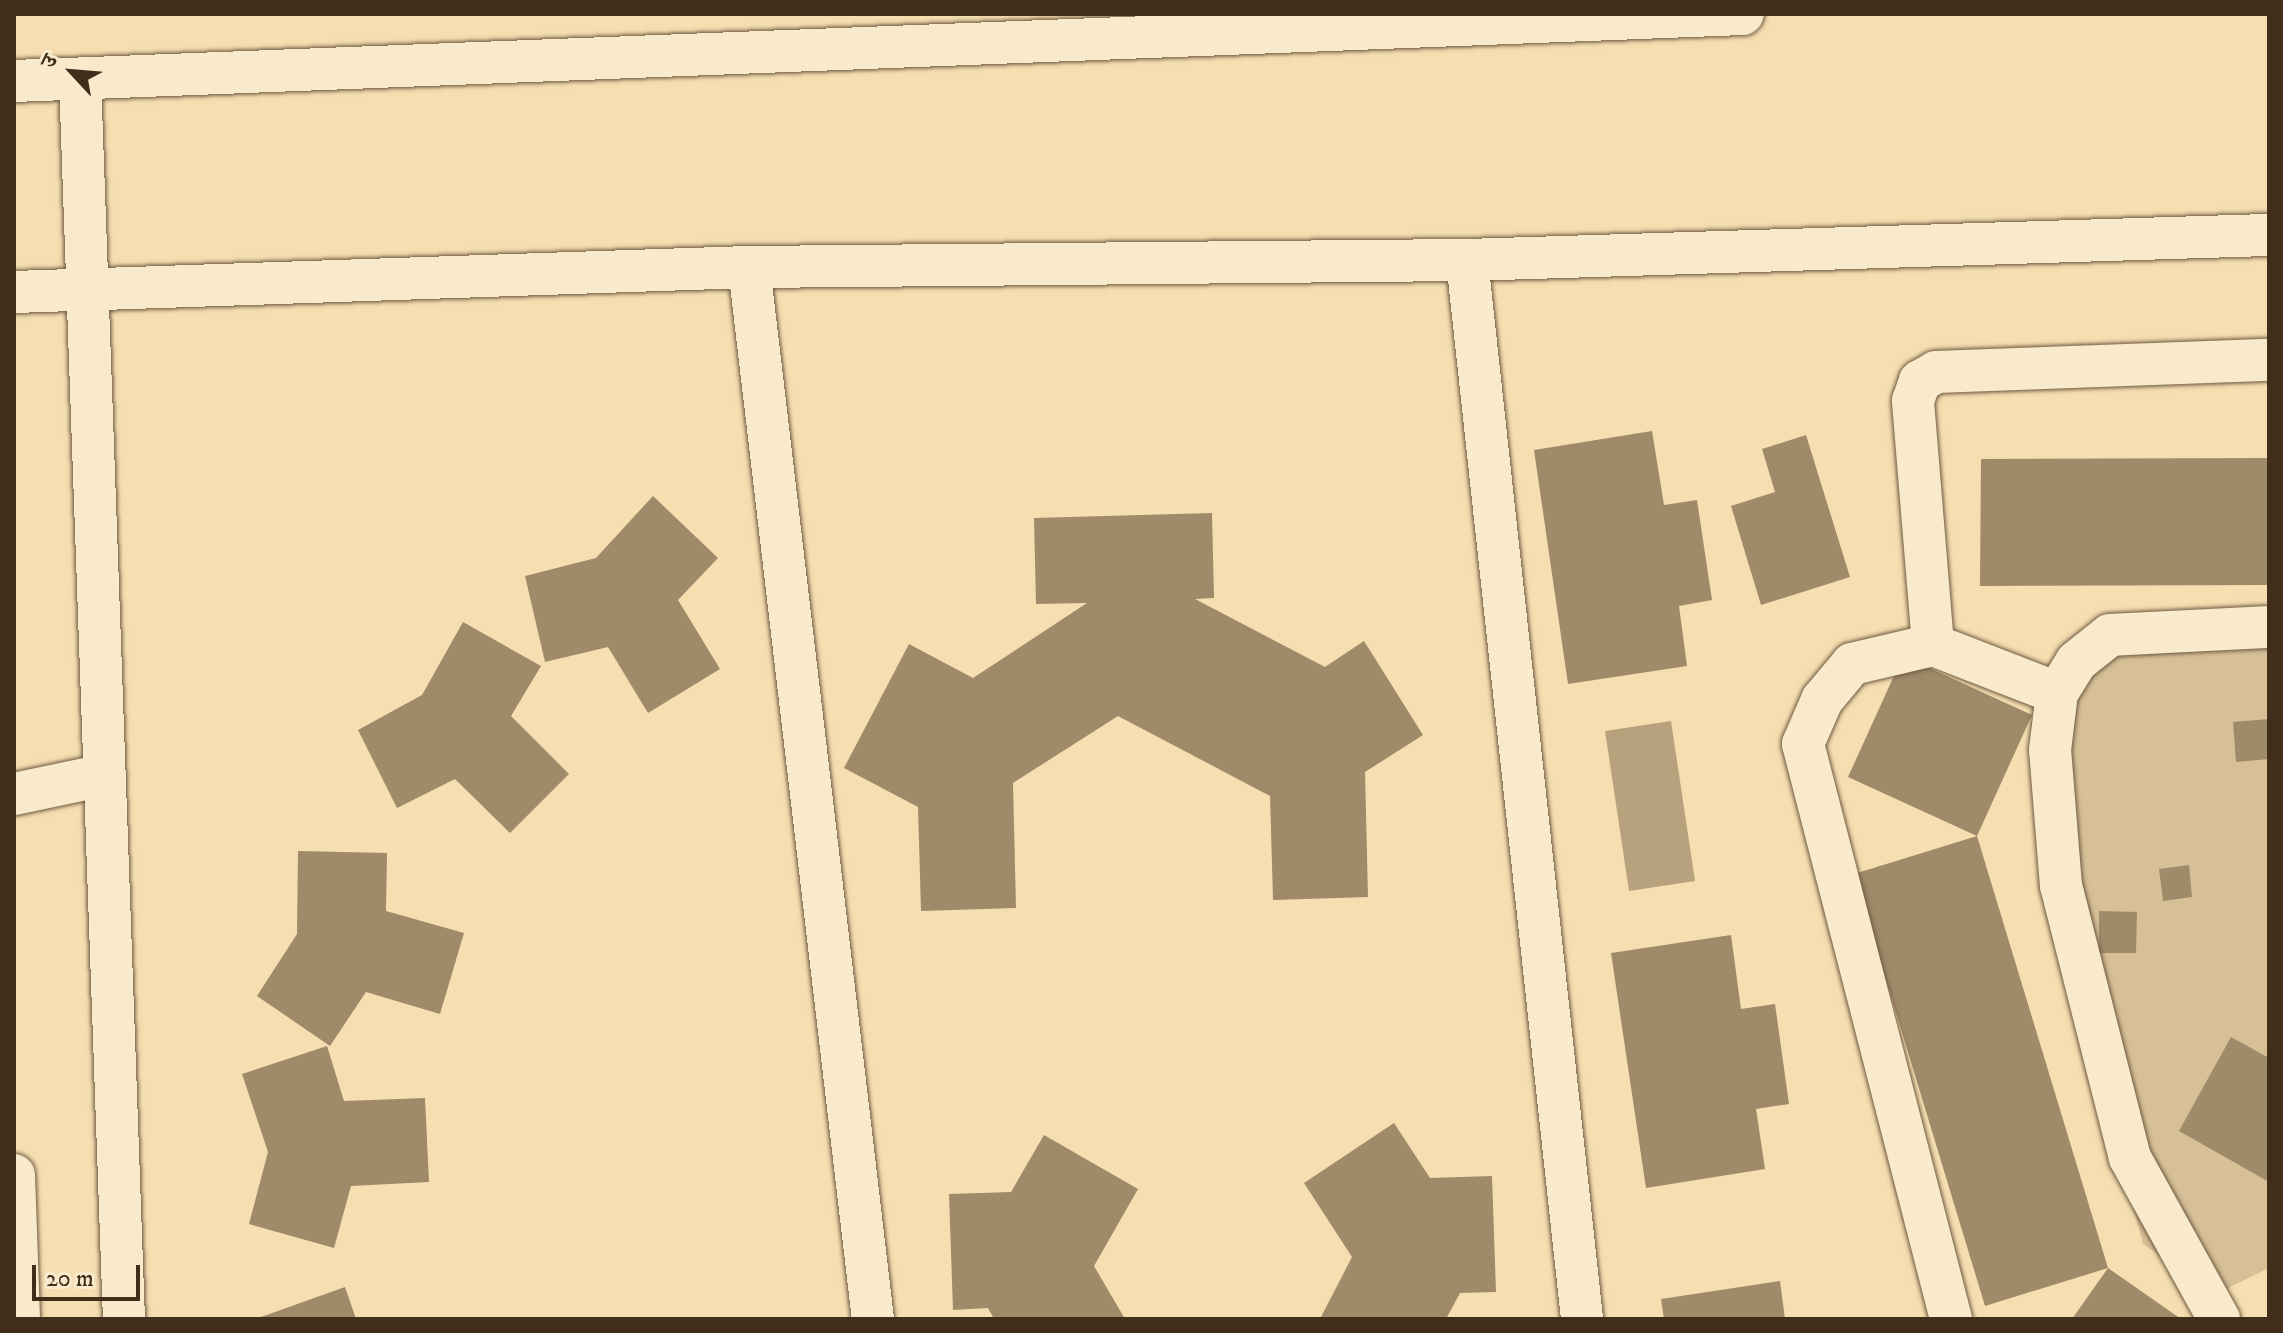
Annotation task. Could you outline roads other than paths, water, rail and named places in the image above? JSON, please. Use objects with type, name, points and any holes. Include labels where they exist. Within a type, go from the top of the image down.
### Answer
[{"type":"street","points":[[14,81],[1743,14]]},
{"type":"street","points":[[80,79],[124,1319]]},
{"type":"street","points":[[14,292],[749,267],[1467,260],[2269,235]]},
{"type":"street","points":[[1467,260],[1582,1319]]},
{"type":"street","points":[[749,267],[873,1319]]},
{"type":"street","points":[[1933,645],[1913,401],[1920,381],[1936,372],[2269,360]]},
{"type":"street","points":[[2219,1319],[2130,1158],[2061,886],[2050,750],[2057,693],[2076,662],[2110,635],[2269,627]]},
{"type":"street","points":[[1951,1319],[1803,744],[1822,700],[1852,664],[1933,645],[2057,693]]},
{"type":"street","points":[[14,794],[104,775]]},
{"type":"street","points":[[14,1175],[19,1319]]}]
